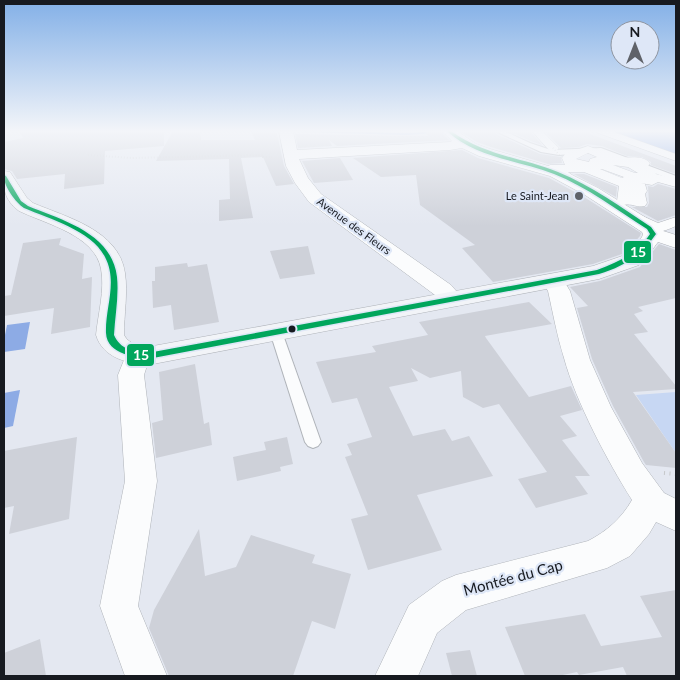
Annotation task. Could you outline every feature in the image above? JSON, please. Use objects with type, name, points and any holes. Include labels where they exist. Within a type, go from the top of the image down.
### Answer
[{"type":"main road","points":[[4,176],[18,202],[26,208],[89,236],[103,246],[110,258],[113,269],[110,335],[112,342],[126,353],[137,356],[153,355],[553,281],[599,272],[631,260]]},
{"type":"street","name":"Avenue des Fleurs","points":[[293,163],[304,186],[314,198],[443,290],[453,300]]},
{"type":"street","points":[[523,163],[570,180],[649,228],[653,234],[676,242]]},
{"type":"street","points":[[580,163],[592,168],[602,165],[652,181],[634,178],[625,181],[640,187],[641,191],[636,190],[635,195],[640,196],[640,203],[633,199],[624,202],[626,184],[586,168],[550,169],[582,184],[657,229],[676,221]]},
{"type":"street","points":[[643,163],[642,166],[634,167],[650,173],[646,175],[676,181]]},
{"type":"street","points":[[631,260],[650,240],[653,234]]},
{"type":"street","points":[[553,281],[559,291],[577,360],[597,407],[631,472],[664,510]]},
{"type":"street","points":[[137,356],[131,374],[141,481],[119,606],[146,676]]},
{"type":"street","name":"Montée du Cap","points":[[396,676],[423,619],[456,594],[594,556],[616,544],[637,524],[645,509],[664,510]]},
{"type":"lane","points":[[276,332],[313,442]]},
{"type":"shaded area","points":[[676,392],[676,453],[636,395]]},
{"type":"water","points":[[30,322],[25,349],[4,352],[7,325]]},
{"type":"water","points":[[20,390],[13,426],[4,428],[4,393]]},
{"type":"building","points":[[4,163],[105,163],[104,184],[64,189],[65,174],[17,179],[12,171],[4,169]]},
{"type":"building","points":[[229,163],[242,163],[253,218],[219,221],[219,200],[230,199]]},
{"type":"building","points":[[266,163],[283,163],[294,184],[276,186]]},
{"type":"building","points":[[303,163],[343,163],[353,180],[314,183]]},
{"type":"building","points":[[360,163],[495,163],[549,178],[584,197],[641,233],[625,253],[593,264],[493,282],[462,248],[475,245],[420,205],[416,175],[381,177]]},
{"type":"building","points":[[651,163],[667,163],[676,166],[676,174],[651,165]]},
{"type":"building","points":[[574,174],[584,174],[617,187],[616,197]]},
{"type":"building","points":[[658,184],[676,189],[676,215],[658,221],[632,207],[647,207],[649,203],[648,186],[653,187]]},
{"type":"building","points":[[61,238],[59,245],[84,254],[82,279],[92,277],[90,327],[51,334],[54,308],[4,316],[4,296],[11,295],[23,243]]},
{"type":"building","points":[[659,244],[676,250],[676,298],[638,307],[643,311],[634,314],[648,332],[634,334],[676,386],[676,389],[633,392],[676,453],[676,468],[646,465],[644,462],[613,406],[592,359],[577,308],[588,306],[570,287],[600,281],[640,267]]},
{"type":"building","points":[[308,246],[315,274],[280,279],[270,251]]},
{"type":"building","points":[[187,263],[188,267],[207,264],[219,322],[174,330],[171,305],[153,308],[152,281],[155,281],[155,267]]},
{"type":"building","points":[[529,302],[552,324],[485,336],[529,397],[571,386],[582,410],[560,416],[577,436],[562,440],[590,476],[575,476],[588,494],[536,508],[518,479],[547,472],[499,404],[483,408],[463,397],[461,371],[430,378],[411,368],[418,381],[389,387],[413,436],[445,429],[452,441],[469,436],[493,476],[417,495],[442,550],[368,570],[351,519],[368,515],[345,457],[352,455],[347,444],[372,437],[357,398],[332,403],[316,362],[376,352],[372,346],[428,335],[419,322]]},
{"type":"building","points":[[195,364],[204,424],[209,422],[212,445],[156,458],[152,423],[163,420],[159,372]]},
{"type":"building","points":[[77,437],[69,519],[9,534],[14,506],[4,508],[4,451]]},
{"type":"building","points":[[287,437],[293,464],[280,467],[281,471],[237,481],[233,457],[266,450],[264,442]]},
{"type":"building","points":[[199,529],[205,576],[236,567],[251,535],[315,555],[312,563],[351,574],[335,629],[312,621],[293,676],[169,676],[149,628],[154,610]]},
{"type":"building","points":[[676,590],[676,676],[627,676],[623,667],[579,675],[577,672],[558,676],[525,676],[505,627],[585,614],[601,646],[662,637],[640,596]]},
{"type":"building","points":[[40,639],[46,676],[4,676],[4,653]]},
{"type":"building","points":[[470,650],[477,676],[452,676],[446,653]]},
{"type":"transit line","name":"15","points":[[4,176],[19,202],[26,207],[65,223],[90,237],[101,246],[108,257],[114,278],[110,335],[122,350],[140,355],[153,355],[599,272],[630,258],[643,248],[653,234],[649,228],[592,191],[556,173],[524,163]]},
{"type":"place","name":"Le Saint-Jean","points":[[579,196]]}]
